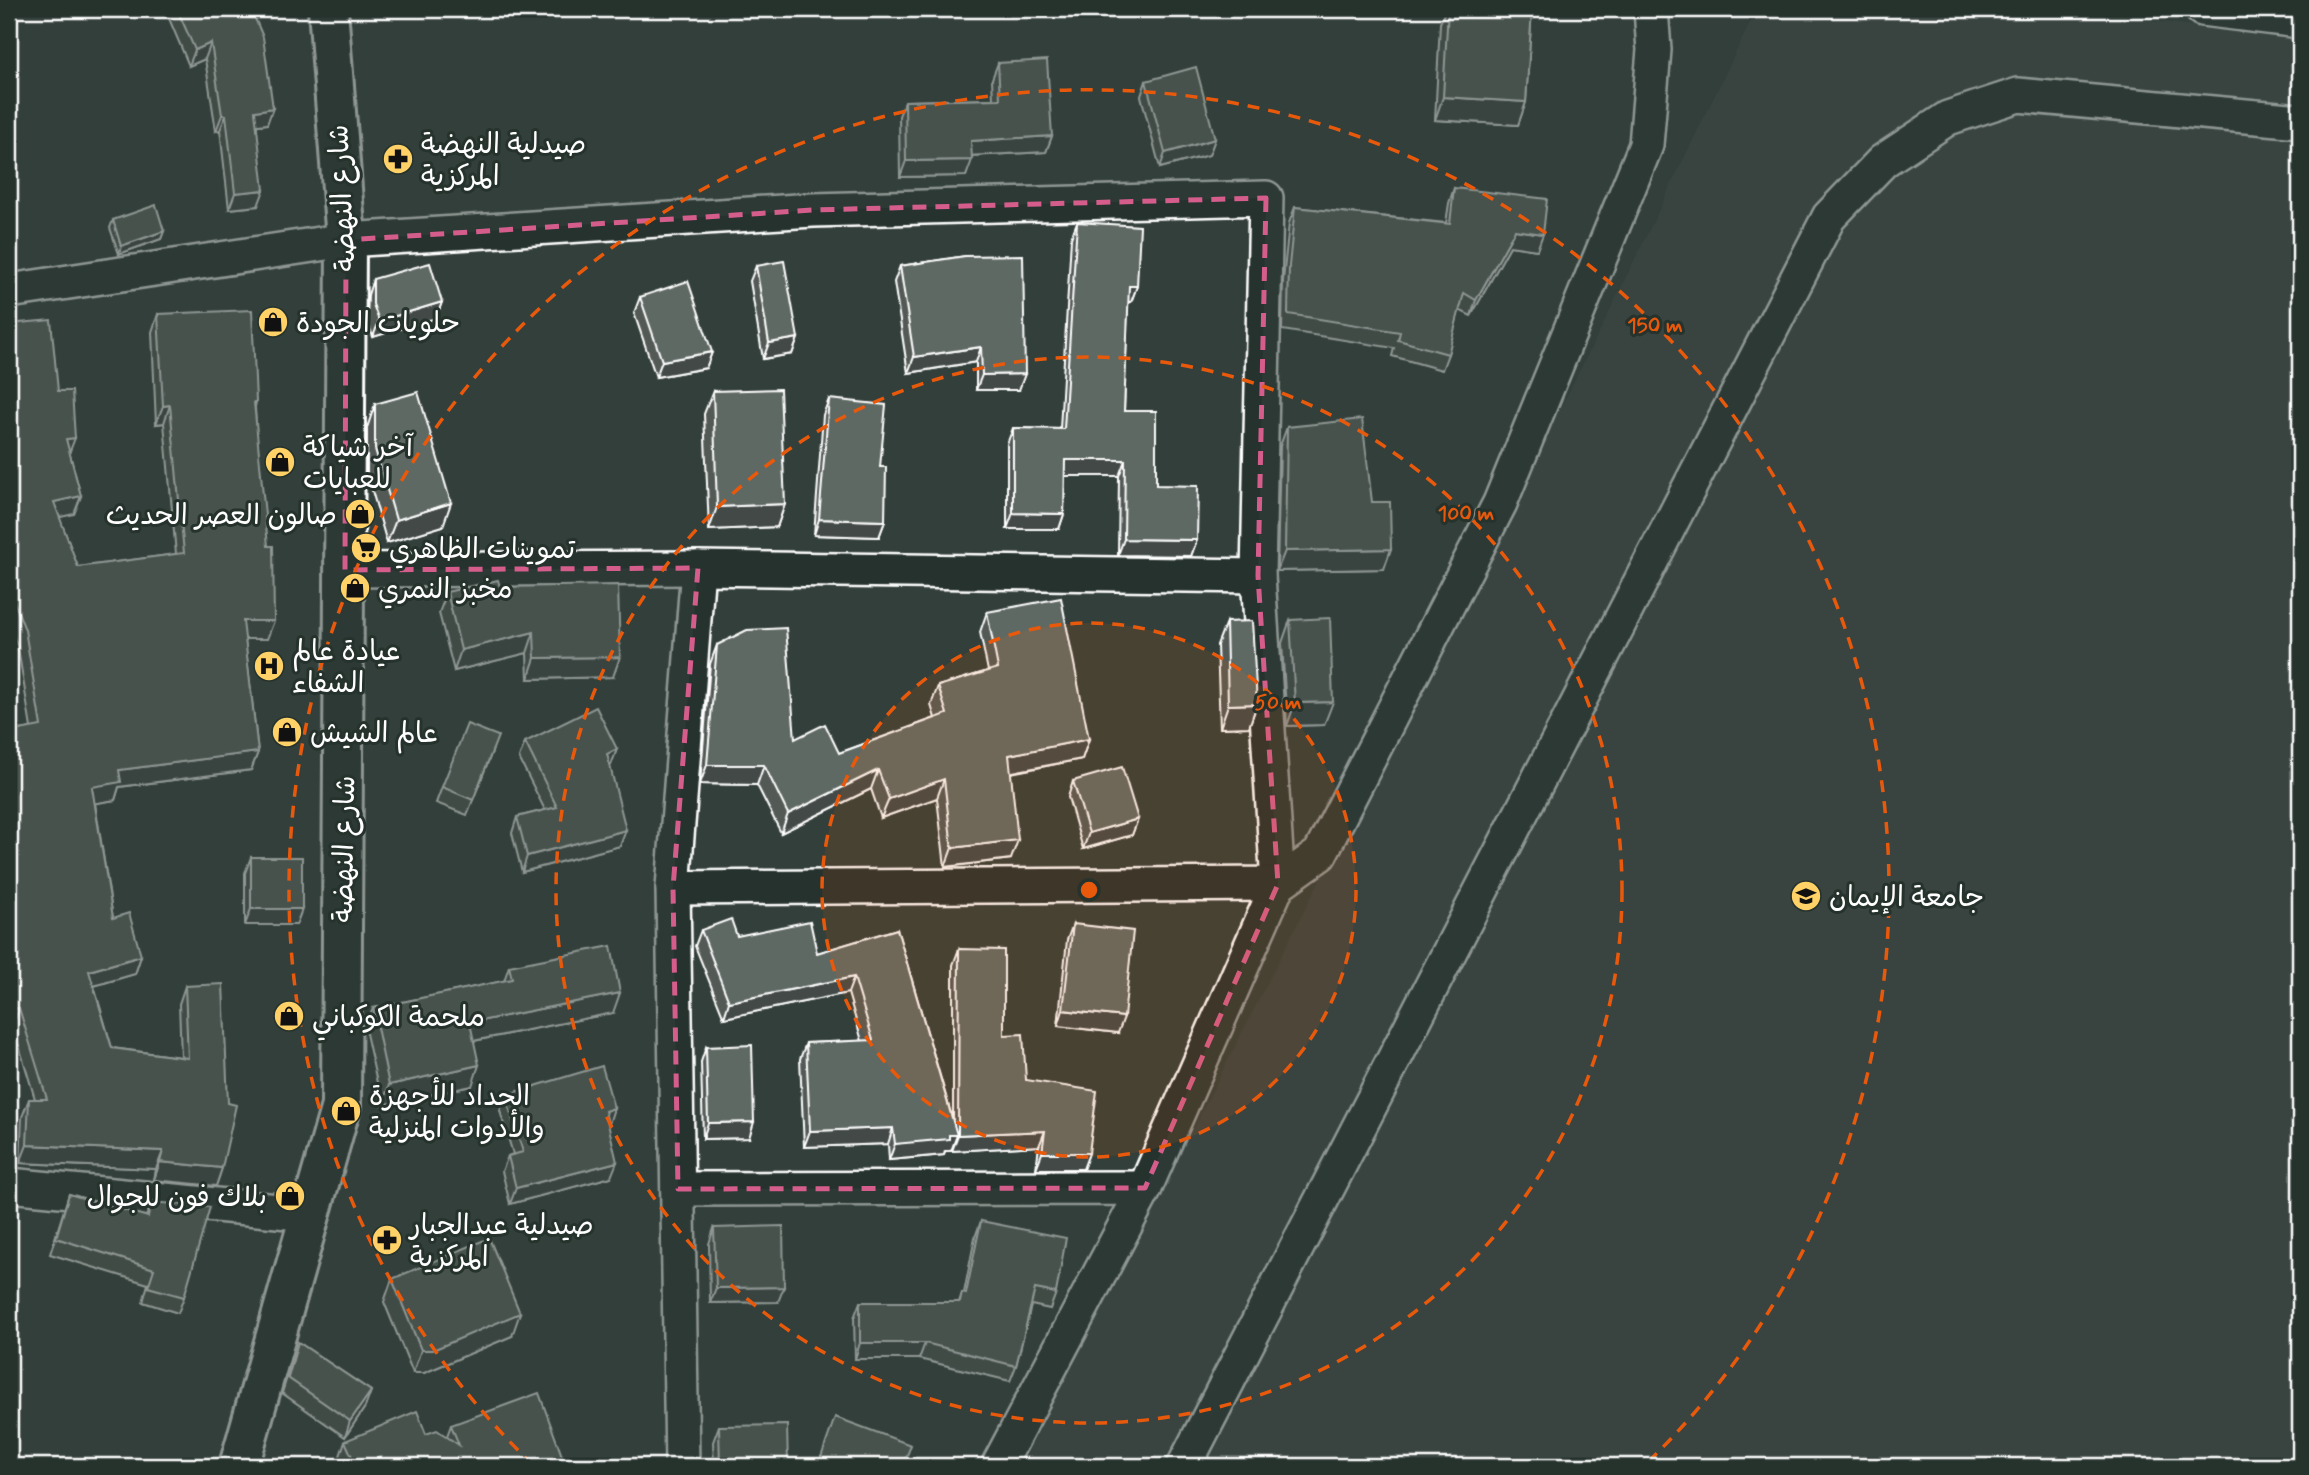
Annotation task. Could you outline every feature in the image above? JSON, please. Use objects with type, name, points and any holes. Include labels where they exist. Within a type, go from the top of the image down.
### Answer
[{"type":"street","name":"شارع النهضة","points":[[239,1466],[341,1106],[346,240],[328,9]]},
{"type":"street","points":[[673,888],[1278,884],[1320,854],[1500,503],[1646,145],[1654,50],[1651,9]]},
{"type":"street","points":[[1654,50],[1675,9]]},
{"type":"street","points":[[2202,9],[2300,21]]},
{"type":"street","points":[[1184,1466],[1829,217],[1883,160],[1948,118],[2018,95],[2300,121]]},
{"type":"street","points":[[9,291],[346,240],[813,210],[1266,198],[1258,576],[1278,884],[1145,1188],[998,1466]]},
{"type":"street","points":[[345,570],[698,568],[1258,576]]},
{"type":"street","points":[[682,1466],[673,888],[698,568]]},
{"type":"street","points":[[9,1185],[309,1214]]},
{"type":"street","points":[[678,1189],[1145,1188]]},
{"type":"highlighted area","points":[[1266,198],[1258,576],[1278,884],[1145,1188],[678,1189],[673,888],[698,568],[345,570],[346,240],[813,210]]},
{"type":"shaded area","name":"جامعة الإيمان","points":[[1757,9],[2045,9],[2300,38],[2300,1466],[1021,1466],[1603,325]]},
{"type":"building","points":[[177,9],[251,9],[263,37],[273,108],[255,111],[264,190],[235,193],[226,115],[222,115],[211,43],[195,50]]},
{"type":"building","points":[[1448,9],[1532,9],[1526,102],[1443,97]]},
{"type":"building","points":[[1047,60],[1052,136],[971,141],[972,160],[906,161],[905,101],[1000,99],[998,63]]},
{"type":"building","points":[[1196,67],[1215,139],[1165,153],[1146,81]]},
{"type":"building","points":[[1454,188],[1547,199],[1543,234],[1515,230],[1476,300],[1464,293],[1448,354],[1398,340],[1400,332],[1288,314],[1289,266],[1295,207],[1450,224]]},
{"type":"building","points":[[156,205],[164,231],[121,246],[113,220]]},
{"type":"building","points":[[1077,222],[1140,226],[1137,286],[1129,286],[1124,411],[1156,411],[1156,485],[1198,486],[1197,540],[1124,539],[1125,460],[1065,460],[1064,514],[1013,513],[1013,428],[1064,429]]},
{"type":"building","points":[[1023,255],[1025,374],[982,375],[981,347],[914,357],[900,266],[965,256]]},
{"type":"building","points":[[784,261],[798,338],[769,343],[756,266]]},
{"type":"building","points":[[430,263],[442,302],[379,321],[373,304],[373,279]]},
{"type":"building","points":[[688,281],[712,352],[662,361],[640,297]]},
{"type":"building","points":[[252,310],[254,402],[268,546],[273,546],[274,621],[243,621],[258,752],[119,770],[121,782],[92,787],[113,918],[129,913],[141,956],[89,971],[112,1048],[188,1058],[185,986],[223,984],[228,1103],[236,1105],[222,1168],[160,1162],[163,1151],[27,1145],[29,1099],[47,1099],[19,1008],[9,1010],[9,732],[41,726],[25,630],[9,588],[9,324],[51,320],[58,391],[72,391],[75,438],[66,439],[81,496],[54,502],[78,567],[184,553],[170,405],[163,406],[158,314]]},
{"type":"building","points":[[780,389],[785,504],[717,507],[713,391]]},
{"type":"building","points":[[418,392],[451,503],[396,520],[375,449],[375,404]]},
{"type":"building","points":[[829,399],[886,405],[880,467],[886,467],[885,521],[819,519]]},
{"type":"building","points":[[1362,419],[1372,502],[1390,502],[1391,549],[1285,551],[1287,427]]},
{"type":"building","points":[[498,580],[500,587],[618,585],[620,657],[535,658],[534,632],[461,650],[447,592]]},
{"type":"building","points":[[1061,598],[1089,739],[1009,755],[1018,840],[952,848],[944,779],[889,799],[878,770],[788,814],[764,765],[707,765],[717,645],[747,630],[786,628],[795,739],[825,724],[839,753],[947,714],[938,686],[998,668],[987,612]]},
{"type":"building","points":[[1330,618],[1333,702],[1295,703],[1290,620]]},
{"type":"building","points":[[1252,621],[1257,704],[1228,705],[1226,622]]},
{"type":"building","points":[[596,707],[617,749],[607,754],[626,830],[527,856],[517,817],[557,807],[525,742]]},
{"type":"building","points":[[467,724],[498,736],[473,800],[442,787]]},
{"type":"building","points":[[1122,767],[1138,819],[1089,833],[1073,781]]},
{"type":"building","points":[[251,857],[302,857],[302,909],[251,909]]},
{"type":"building","points":[[731,919],[737,936],[810,921],[817,953],[897,929],[957,1135],[949,1135],[949,1139],[895,1144],[893,1128],[810,1131],[806,1043],[873,1040],[854,977],[729,1002],[701,930]]},
{"type":"building","points":[[1073,924],[1133,931],[1124,1017],[1063,1010]]},
{"type":"building","points":[[611,946],[620,993],[470,1023],[479,1065],[389,1085],[373,1008],[512,979],[509,966]]},
{"type":"building","points":[[959,949],[1004,950],[1004,1035],[1023,1034],[1026,1080],[1097,1091],[1089,1153],[1042,1153],[1045,1131],[958,1135]]},
{"type":"building","points":[[752,1045],[754,1122],[708,1123],[706,1047]]},
{"type":"building","points":[[602,1066],[614,1108],[605,1111],[617,1162],[516,1188],[508,1156],[523,1152],[505,1095]]},
{"type":"building","points":[[69,1194],[148,1217],[151,1202],[210,1207],[184,1297],[148,1287],[154,1269],[56,1238]]},
{"type":"building","points":[[981,1221],[1066,1238],[1056,1293],[1035,1289],[1016,1366],[925,1343],[860,1343],[860,1302],[960,1302],[962,1293],[966,1294]]},
{"type":"building","points":[[783,1226],[784,1287],[716,1288],[714,1228]]},
{"type":"building","points":[[489,1238],[520,1313],[433,1350],[421,1350],[392,1279]]},
{"type":"building","points":[[298,1342],[371,1391],[350,1421],[288,1378]]},
{"type":"building","points":[[539,1393],[562,1456],[535,1466],[356,1466],[345,1441],[417,1411],[426,1434],[437,1430],[459,1445],[451,1425]]},
{"type":"building","points":[[835,1417],[911,1445],[903,1466],[818,1466]]},
{"type":"building","points":[[787,1425],[788,1466],[720,1466],[719,1426]]},
{"type":"place","name":"صيدلية النهضة المركزية","points":[[398,159]]},
{"type":"place","name":"حلويات الجودة","points":[[273,322]]},
{"type":"place","name":"آخر شياكة للعبايات","points":[[280,462]]},
{"type":"place","name":"صالون العصر الحديث","points":[[360,514]]},
{"type":"place","name":"تموينات الظاهري","points":[[366,548]]},
{"type":"place","name":"مخبز النمري","points":[[355,588]]},
{"type":"place","name":"عيادة عالم الشفاء","points":[[269,666]]},
{"type":"place","name":"عالم الشيش","points":[[287,732]]},
{"type":"place","name":"جامعة الإيمان","points":[[1806,896]]},
{"type":"place","name":"ملحمة الكوكباني","points":[[289,1016]]},
{"type":"place","name":"الحداد للأجهزة والأدوات المنزلية","points":[[346,1111]]},
{"type":"place","name":"بلاك فون للجوال","points":[[290,1196]]},
{"type":"place","name":"صيدلية عبدالجبار المركزية","points":[[387,1240]]}]
